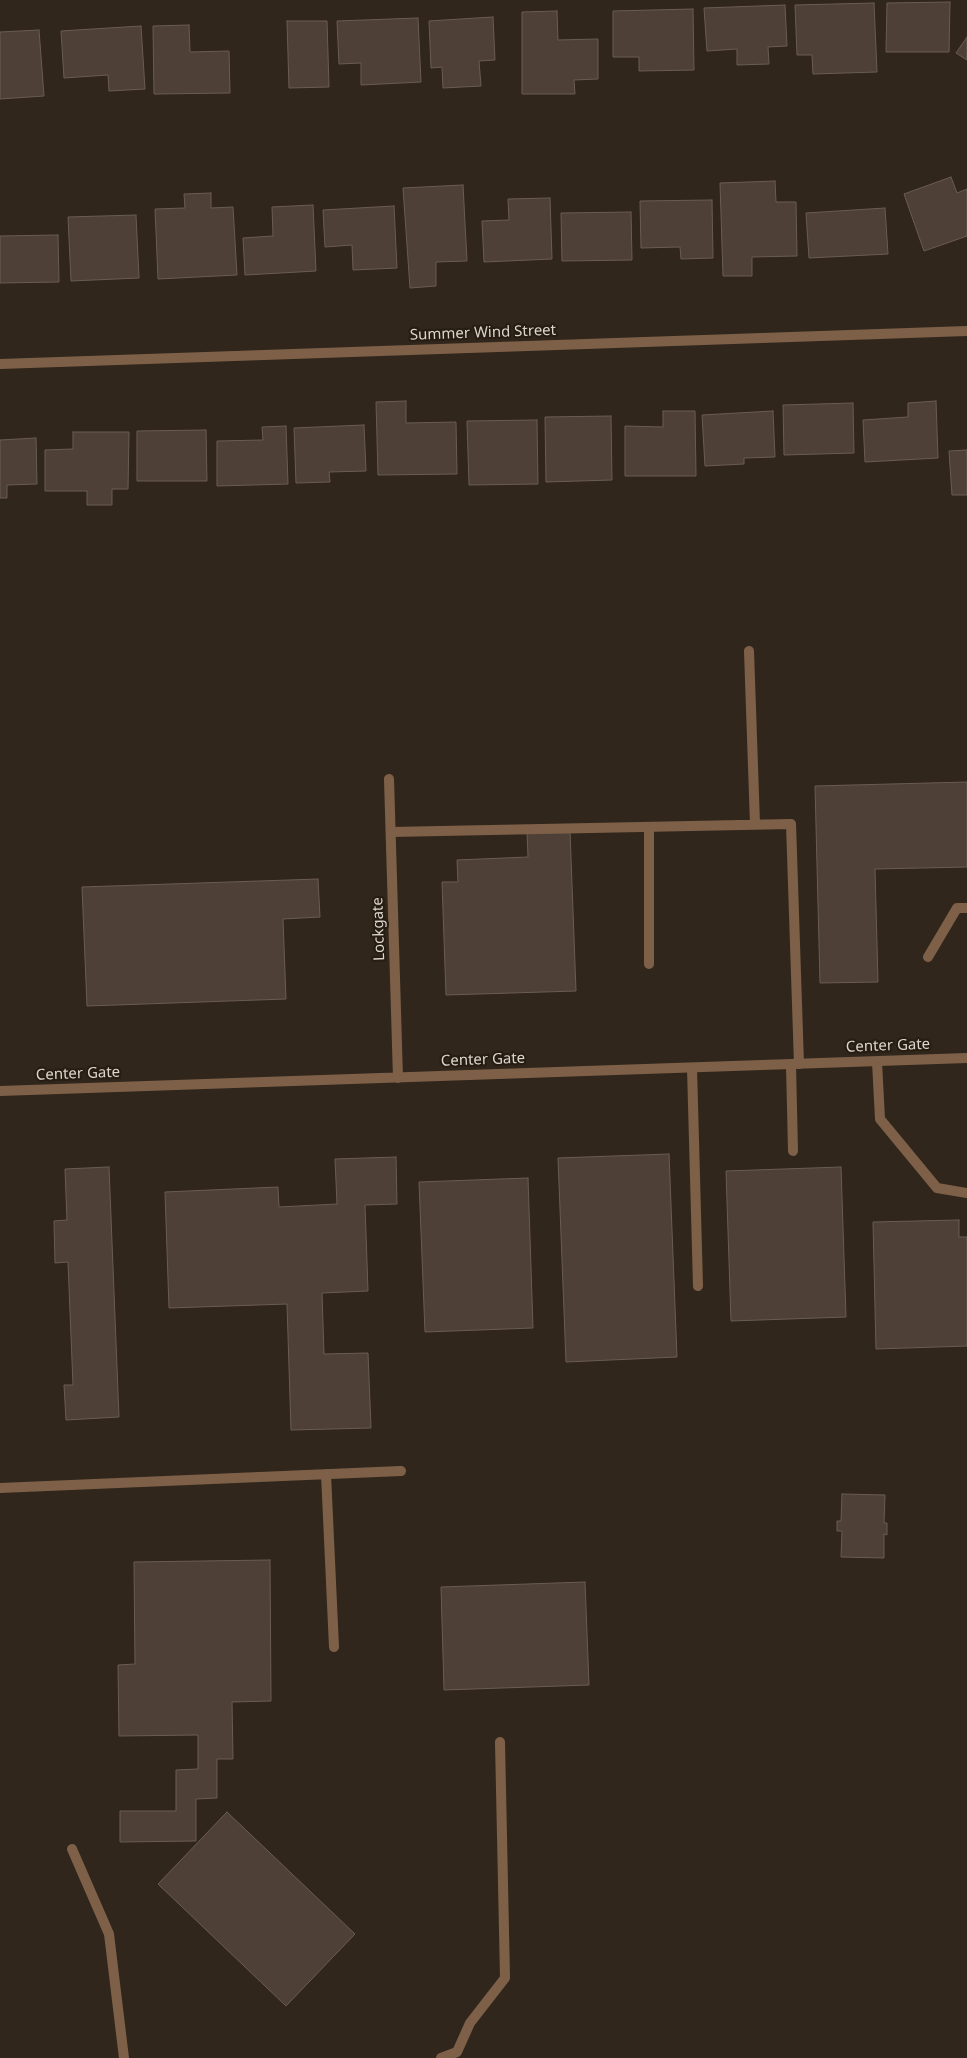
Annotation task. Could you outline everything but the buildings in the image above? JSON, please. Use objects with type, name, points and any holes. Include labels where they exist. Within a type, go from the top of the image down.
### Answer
[{"type":"street","name":"Summer Wind Street","points":[[0,364],[967,331]]},
{"type":"street","points":[[749,651],[755,824]]},
{"type":"street","name":"Lockgate","points":[[389,779],[398,1078]]},
{"type":"street","points":[[391,832],[791,824],[795,1064],[793,1151]]},
{"type":"street","points":[[649,827],[649,964]]},
{"type":"street","points":[[928,957],[957,908],[967,908]]},
{"type":"street","name":"Center Gate","points":[[0,1091],[967,1058]]},
{"type":"street","points":[[877,1062],[880,1119],[937,1188],[967,1193]]},
{"type":"street","points":[[692,1068],[698,1286]]},
{"type":"street","points":[[0,1488],[401,1471]]},
{"type":"street","points":[[326,1474],[334,1647]]},
{"type":"street","points":[[441,2058],[457,2052],[470,2023],[505,1978],[500,1742]]},
{"type":"street","points":[[72,1849],[109,1934],[124,2058]]}]
